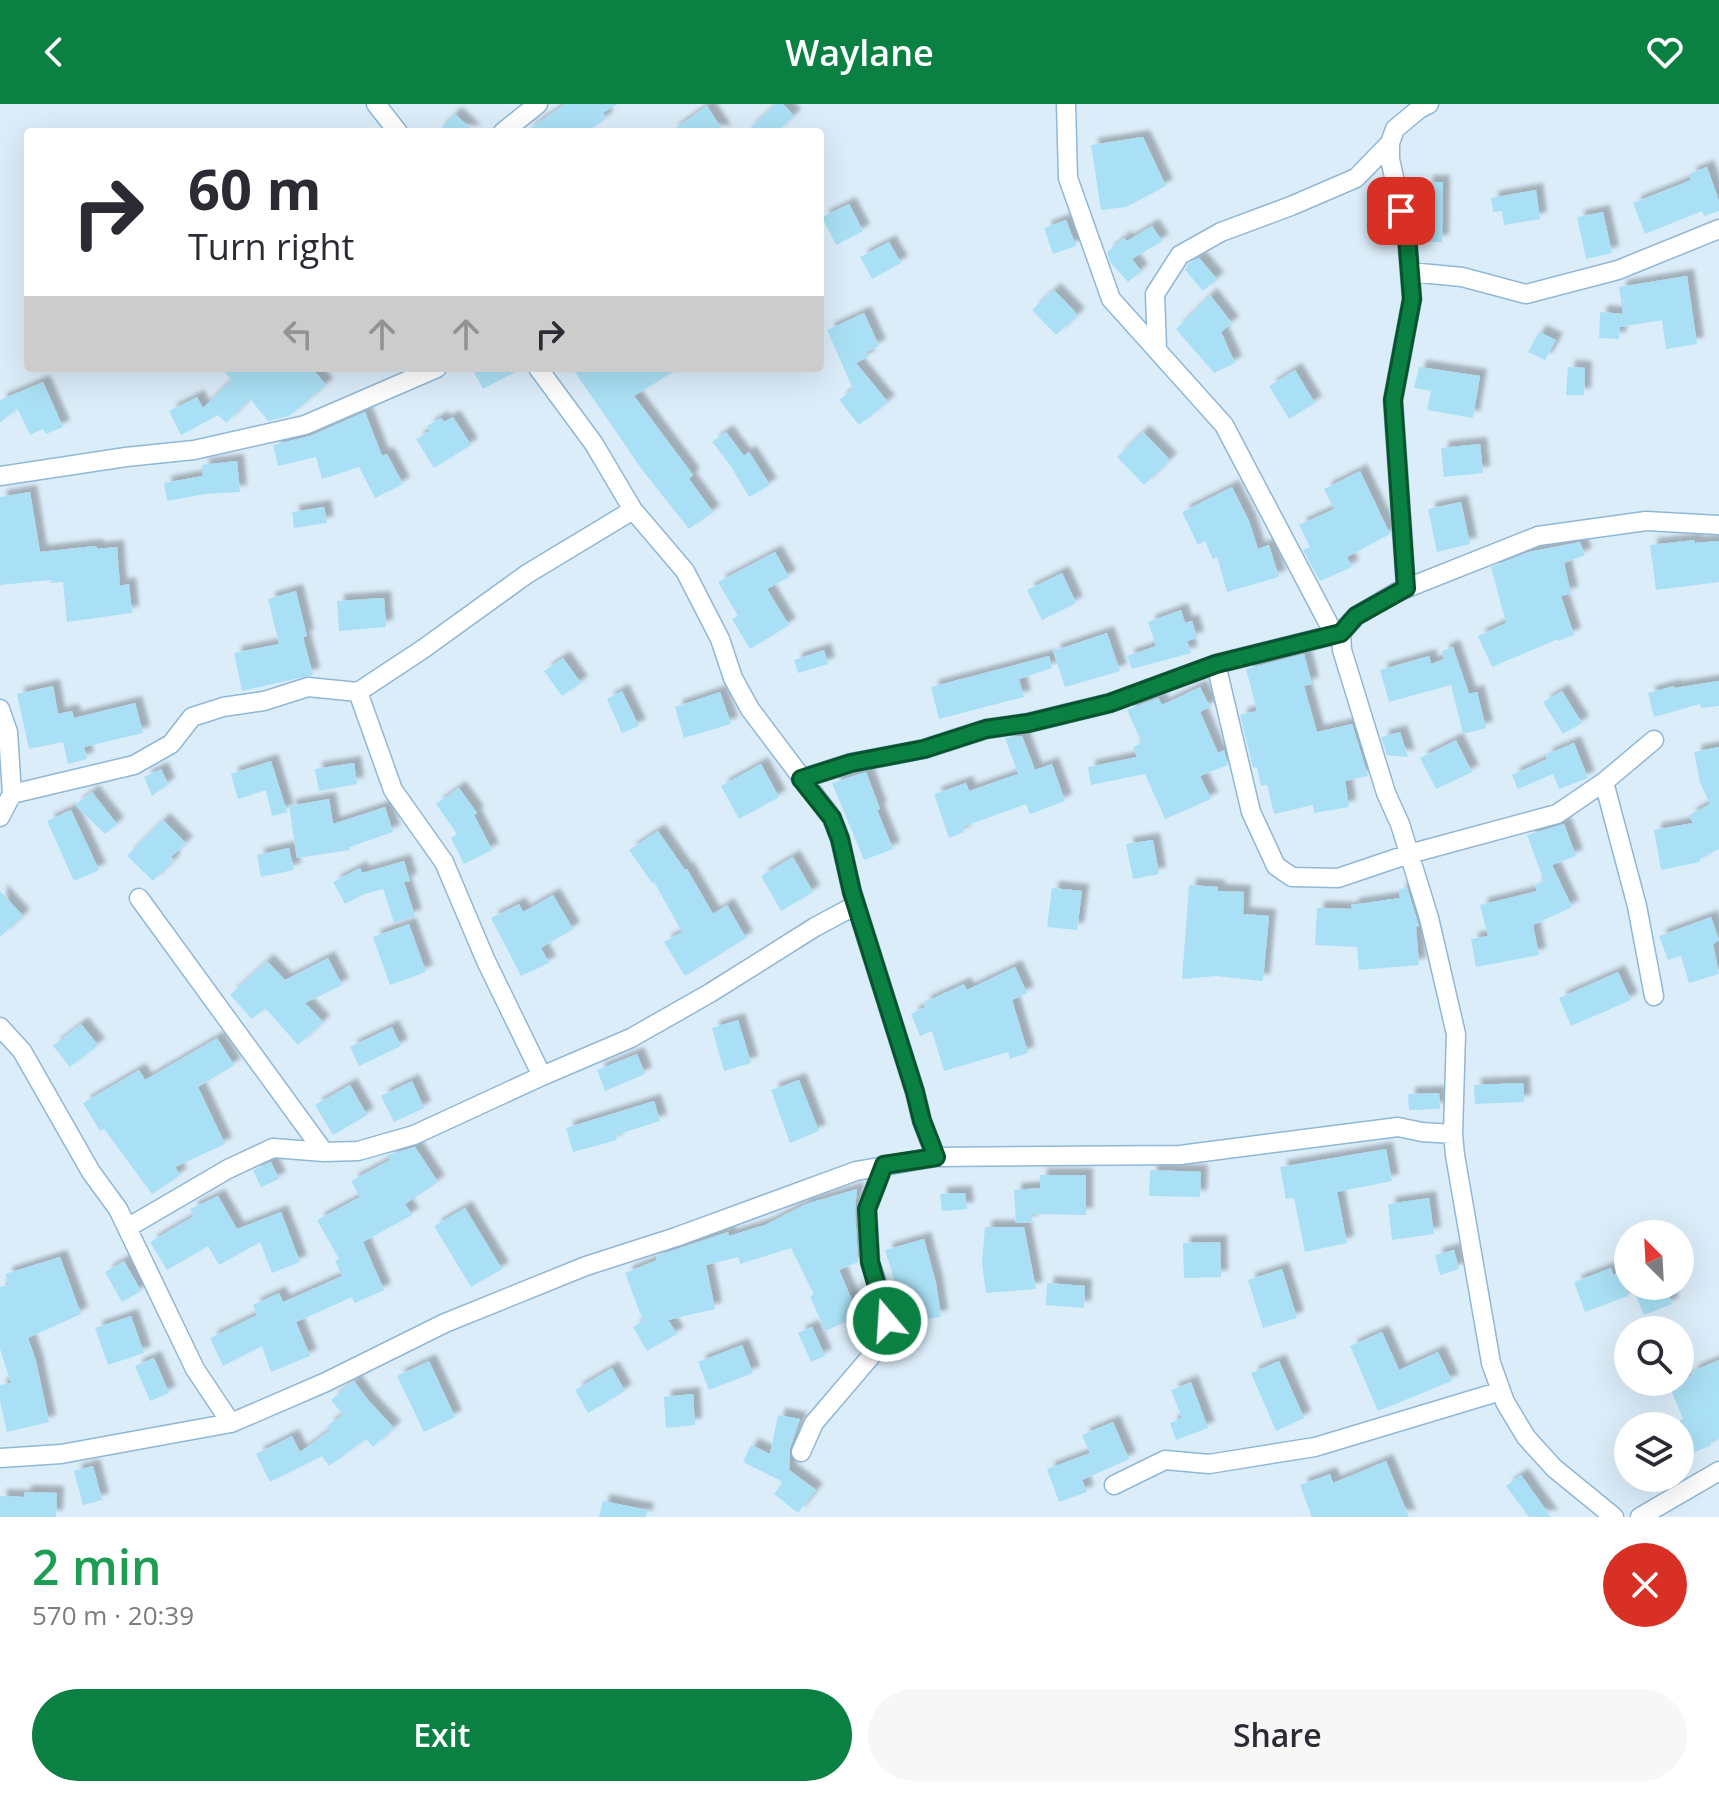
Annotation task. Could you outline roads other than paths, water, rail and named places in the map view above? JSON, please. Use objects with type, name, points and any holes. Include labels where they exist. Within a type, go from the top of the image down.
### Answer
[{"type":"street","points":[[376,104],[395,128]]},
{"type":"street","points":[[508,128],[538,104]]},
{"type":"street","points":[[1066,104],[1068,178],[1111,299],[1224,425],[1338,634],[1386,793],[1400,824],[1429,918],[1456,1034],[1453,1134],[1491,1363],[1501,1391],[1526,1437],[1544,1458],[1606,1515]]},
{"type":"street","points":[[1406,588],[1393,400],[1412,299],[1407,236],[1390,159],[1390,143],[1395,129],[1429,104]]},
{"type":"street","points":[[1157,349],[1155,294],[1180,255],[1221,232],[1356,178],[1390,143]]},
{"type":"street","points":[[1410,272],[1462,277],[1526,294],[1618,270],[1719,229]]},
{"type":"street","points":[[0,476],[194,450],[305,425],[428,372]]},
{"type":"street","points":[[541,372],[594,444],[633,510],[685,571],[720,639],[733,678],[750,709],[832,818],[922,1121],[936,1157]]},
{"type":"street","points":[[12,794],[134,765],[171,744],[192,717],[223,707],[264,701],[308,687],[358,692],[527,574],[633,510]]},
{"type":"street","points":[[801,779],[851,763],[924,749],[986,729],[1028,723],[1110,703],[1216,664],[1338,634],[1356,616],[1406,588],[1538,536],[1646,521],[1719,525]]},
{"type":"street","points":[[1216,664],[1251,812],[1276,866],[1292,877],[1338,878],[1409,854],[1557,814],[1604,782],[1654,740]]},
{"type":"street","points":[[358,692],[393,790],[444,862],[486,961],[542,1076]]},
{"type":"street","points":[[0,709],[8,732],[12,794],[0,817]]},
{"type":"street","points":[[1604,782],[1637,906],[1654,996]]},
{"type":"street","points":[[139,898],[324,1152]]},
{"type":"street","points":[[127,1228],[228,1169],[273,1148],[358,1151],[414,1135],[631,1038],[856,905]]},
{"type":"street","points":[[0,1027],[22,1051],[91,1172],[118,1209],[195,1369],[231,1423]]},
{"type":"street","points":[[0,1458],[61,1454],[231,1423],[326,1382],[445,1323],[572,1272],[856,1171],[936,1157],[1180,1155],[1398,1127],[1453,1134]]},
{"type":"street","points":[[801,1452],[814,1423],[885,1336],[887,1321],[884,1304],[870,1262],[867,1209],[884,1165]]},
{"type":"street","points":[[1114,1485],[1165,1460],[1209,1464],[1315,1447],[1501,1391]]},
{"type":"street","points":[[1640,1517],[1719,1471]]}]
